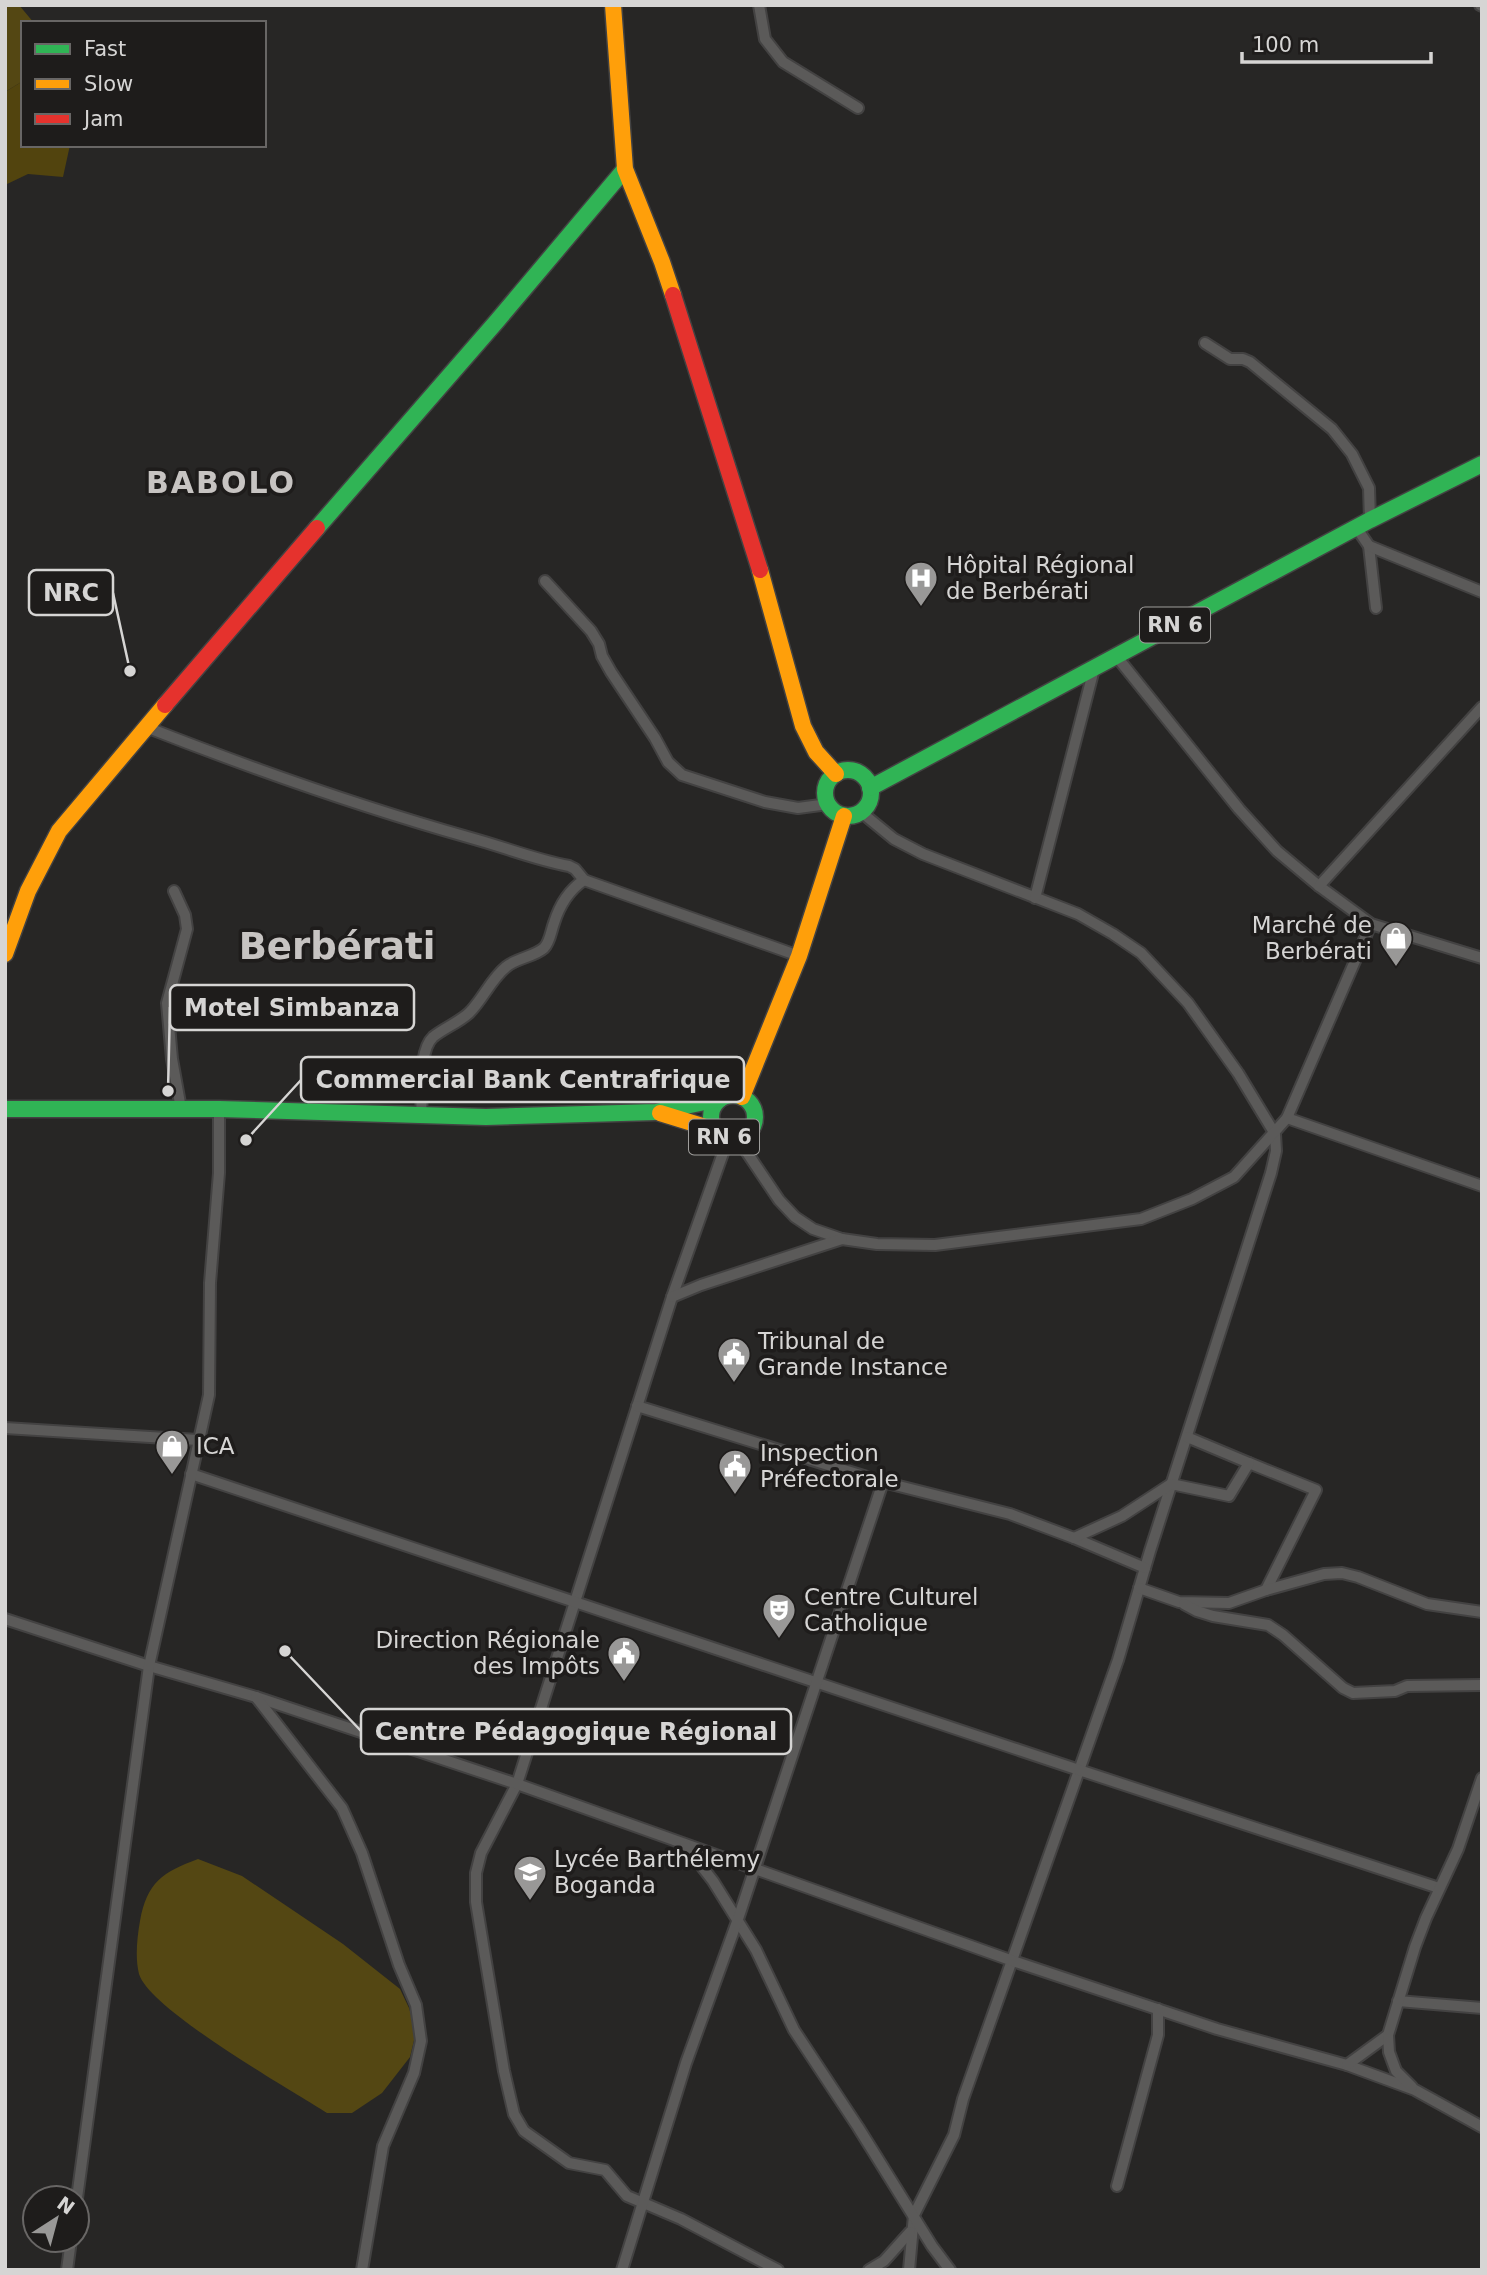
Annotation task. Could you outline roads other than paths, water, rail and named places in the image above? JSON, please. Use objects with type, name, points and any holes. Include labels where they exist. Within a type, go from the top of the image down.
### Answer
[{"type":"main road","points":[[613,5],[625,169],[662,262],[752,540],[803,726],[816,752],[836,774]]},
{"type":"main road","points":[[5,954],[24,898],[39,864],[59,831],[625,169]]},
{"type":"main road","name":"RN 6","points":[[870,788],[1363,524],[1482,464]]},
{"type":"main road","points":[[849,771],[856,772],[867,781],[870,788],[867,805],[861,812],[850,816],[835,812],[825,798],[827,784],[836,774],[849,771]]},
{"type":"main road","name":"RN 6","points":[[742,1097],[799,956],[844,816]]},
{"type":"main road","name":"RN 6","points":[[5,1109],[219,1109],[486,1116],[656,1112],[733,1095],[742,1097],[753,1108],[754,1122],[752,1129],[727,1136],[656,1112]]},
{"type":"main road","name":"RN 6","points":[[720,1099],[712,1111],[711,1120],[727,1136]]},
{"type":"street","points":[[759,5],[765,39],[783,62],[858,107]]},
{"type":"street","points":[[1205,343],[1230,359],[1250,362],[1332,429],[1352,454],[1369,488],[1363,524],[1369,546],[1376,608]]},
{"type":"street","points":[[1369,546],[1482,592]]},
{"type":"street","points":[[545,581],[592,631],[611,672],[668,762],[682,775],[765,802],[798,808],[828,804]]},
{"type":"street","points":[[1117,657],[1239,809],[1277,851],[1319,886],[1371,924],[1482,958]]},
{"type":"street","points":[[1035,898],[1094,669]]},
{"type":"street","points":[[1319,886],[1482,707]]},
{"type":"street","points":[[146,727],[222,757],[369,807],[569,866],[584,880],[799,956]]},
{"type":"street","points":[[861,812],[894,839],[923,854],[1078,915],[1141,953],[1188,1003],[1238,1073],[1275,1134],[1276,1151],[1118,1660],[963,2099],[954,2135],[914,2215],[909,2270]]},
{"type":"street","points":[[421,1115],[423,1057],[427,1045],[434,1037],[467,1015],[508,965],[546,945],[562,903],[576,885],[584,880]]},
{"type":"street","points":[[174,891],[185,915],[187,929],[167,1003],[172,1059],[181,1109]]},
{"type":"street","points":[[727,1136],[795,1217],[813,1229],[842,1239],[877,1244],[935,1245],[1141,1219],[1192,1199],[1234,1177],[1275,1134],[1287,1118],[1371,924]]},
{"type":"street","points":[[79,2184],[149,1666],[209,1395],[211,1283],[219,1173],[219,1109]]},
{"type":"street","points":[[1287,1118],[1482,1185]]},
{"type":"street","points":[[727,1136],[636,1406],[517,1784],[481,1853],[476,1873],[476,1893],[502,2058],[514,2114],[524,2131],[569,2163],[604,2170],[626,2196],[681,2219],[778,2270]]},
{"type":"street","points":[[672,1297],[842,1239]]},
{"type":"street","points":[[636,1406],[883,1482],[1010,1514],[1145,1568]]},
{"type":"street","points":[[5,1428],[198,1440]]},
{"type":"street","points":[[1187,1437],[1316,1490],[1266,1590]]},
{"type":"street","points":[[1074,1538],[1122,1516],[1171,1484],[1229,1496],[1249,1463]]},
{"type":"street","points":[[191,1474],[1439,1888]]},
{"type":"street","points":[[622,2270],[686,2063],[738,1919],[883,1482]]},
{"type":"street","points":[[1179,1602],[1229,1603],[1324,1574],[1342,1573],[1427,1604],[1482,1612]]},
{"type":"street","points":[[1139,1588],[1213,1616],[1268,1625],[1343,1688],[1353,1693],[1395,1691],[1407,1686],[1482,1685]]},
{"type":"street","points":[[5,1619],[149,1666],[256,1697],[517,1784],[1013,1961],[1217,2029],[1347,2065],[1415,2090],[1482,2127]]},
{"type":"street","points":[[256,1697],[342,1808],[362,1853],[399,1965],[416,2005],[421,2041],[414,2073],[383,2146],[362,2270]]},
{"type":"street","points":[[1415,2090],[1396,2071],[1389,2052],[1388,2035],[1419,1937],[1458,1849],[1482,1778]]},
{"type":"street","points":[[684,1843],[738,1919],[756,1950],[794,2030],[950,2270]]},
{"type":"street","points":[[1398,2001],[1482,2008]]},
{"type":"street","points":[[1117,2186],[1158,2035],[1158,2009]]},
{"type":"street","points":[[1347,2065],[1388,2035]]},
{"type":"street","points":[[869,2270],[884,2261],[911,2231]]},
{"type":"place","name":"Hôpital Régional de Berbérati","points":[[921,608]]},
{"type":"place","name":"NRC","points":[[130,671]]},
{"type":"place","name":"Marché de Berbérati","points":[[1396,968]]},
{"type":"place","name":"Motel Simbanza","points":[[168,1091]]},
{"type":"place","name":"Commercial Bank Centrafrique","points":[[246,1140]]},
{"type":"place","name":"Tribunal de Grande Instance","points":[[734,1384]]},
{"type":"place","name":"ICA","points":[[172,1476]]},
{"type":"place","name":"Inspection Préfectorale","points":[[735,1496]]},
{"type":"place","name":"Centre Culturel Catholique","points":[[779,1640]]},
{"type":"place","name":"Centre Pédagogique Régional","points":[[285,1651]]},
{"type":"place","name":"Direction Régionale des Impôts","points":[[624,1683]]},
{"type":"place","name":"Lycée Barthélemy Boganda","points":[[530,1902]]},
{"type":"district","name":"BABOLO","points":[[221,483]]},
{"type":"district","name":"Berbérati","points":[[337,946]]}]
